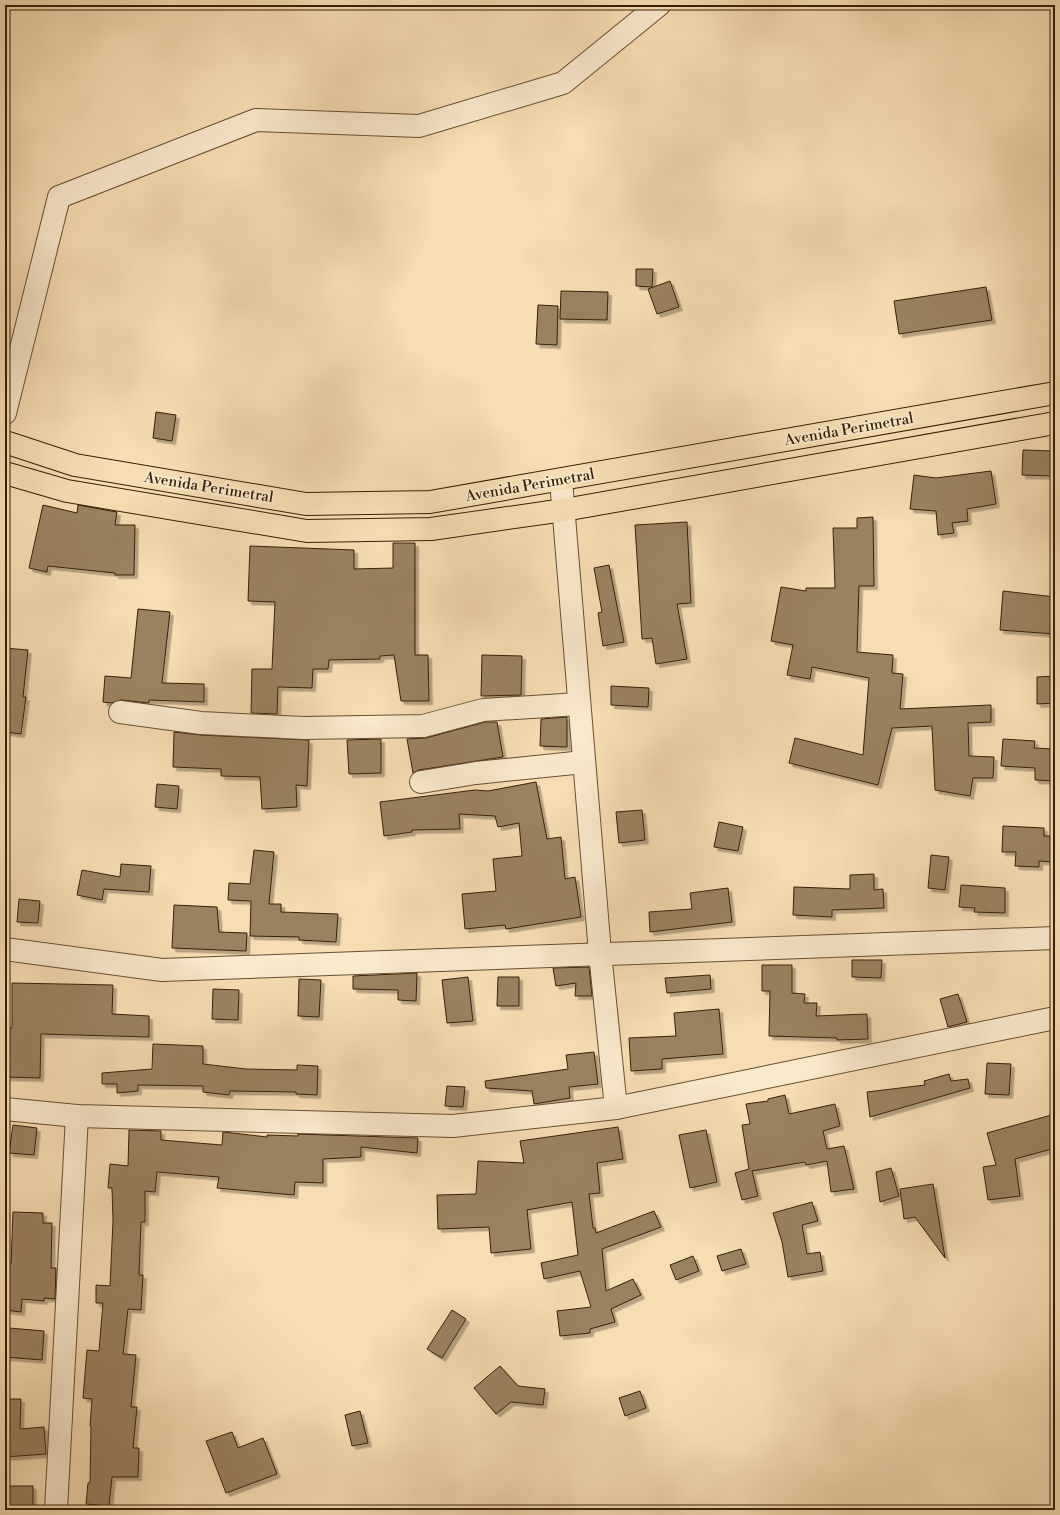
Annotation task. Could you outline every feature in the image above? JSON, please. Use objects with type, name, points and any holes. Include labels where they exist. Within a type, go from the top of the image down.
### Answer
[{"type":"main road","name":"Avenida Perimetral","points":[[5,442],[75,465],[306,504],[430,502],[1055,393]]},
{"type":"main road","name":"Avenida Perimetral","points":[[5,473],[67,491],[308,531],[431,528],[564,510],[1055,423]]},
{"type":"street","points":[[5,413],[59,197],[256,120],[419,126],[563,83],[660,5]]},
{"type":"street","points":[[561,480],[600,953],[616,1108]]},
{"type":"street","points":[[120,712],[209,724],[303,728],[423,726],[483,710],[579,704]]},
{"type":"street","points":[[421,782],[476,773],[584,762]]},
{"type":"street","points":[[5,949],[162,970],[600,953],[1055,938]]},
{"type":"street","points":[[5,1109],[77,1116],[453,1126],[616,1108],[1055,1018]]},
{"type":"street","points":[[56,1510],[77,1116]]},
{"type":"building","points":[[636,269],[653,269],[652,287],[636,286]]},
{"type":"building","points":[[670,281],[679,307],[657,314],[648,289]]},
{"type":"building","points":[[986,287],[992,320],[899,334],[894,301]]},
{"type":"building","points":[[561,291],[608,292],[607,320],[560,319]]},
{"type":"building","points":[[538,305],[558,306],[557,345],[536,344]]},
{"type":"building","points":[[156,412],[176,415],[172,441],[153,438]]},
{"type":"building","points":[[1023,450],[1055,451],[1055,476],[1022,475]]},
{"type":"building","points":[[991,471],[996,504],[967,509],[968,521],[952,523],[954,533],[938,535],[936,511],[910,509],[914,475],[936,478]]},
{"type":"building","points":[[43,505],[77,513],[78,505],[117,512],[115,525],[135,525],[134,575],[115,575],[115,573],[48,566],[47,572],[29,568]]},
{"type":"building","points":[[873,517],[874,586],[859,586],[857,652],[893,655],[892,673],[903,674],[900,709],[991,705],[991,722],[968,723],[969,756],[994,757],[993,778],[973,778],[970,796],[935,790],[932,726],[892,728],[878,785],[789,763],[795,738],[863,755],[869,678],[812,667],[810,679],[787,675],[793,645],[771,641],[781,587],[806,591],[806,588],[835,588],[833,528],[857,528],[857,518]]},
{"type":"building","points":[[687,522],[691,603],[677,604],[687,659],[656,664],[652,638],[642,639],[635,525]]},
{"type":"building","points":[[393,543],[415,543],[415,655],[428,655],[429,701],[401,701],[394,655],[380,656],[380,659],[329,660],[328,669],[313,669],[312,688],[278,687],[277,714],[251,713],[252,669],[272,669],[275,602],[248,601],[250,546],[354,550],[354,569],[393,568]]},
{"type":"building","points":[[609,565],[624,642],[603,646],[598,613],[602,612],[594,568]]},
{"type":"building","points":[[1003,591],[1055,597],[1055,634],[1000,630]]},
{"type":"building","points":[[138,609],[170,612],[162,683],[204,684],[204,702],[149,700],[149,703],[121,700],[112,703],[103,702],[105,676],[131,678]]},
{"type":"building","points":[[5,648],[28,650],[23,697],[26,697],[21,734],[5,732]]},
{"type":"building","points":[[482,655],[522,656],[521,695],[481,696]]},
{"type":"building","points":[[1055,676],[1055,703],[1037,704],[1037,677]]},
{"type":"building","points":[[611,686],[649,688],[648,707],[611,705]]},
{"type":"building","points":[[567,717],[567,747],[540,746],[541,719]]},
{"type":"building","points":[[485,722],[497,722],[503,757],[419,770],[413,773],[407,739],[426,738]]},
{"type":"building","points":[[174,732],[200,735],[309,740],[307,786],[296,785],[297,807],[262,809],[260,777],[221,776],[221,769],[173,767]]},
{"type":"building","points":[[381,739],[381,773],[349,774],[347,740]]},
{"type":"building","points":[[1003,739],[1035,741],[1034,748],[1055,749],[1055,781],[1035,780],[1035,768],[1001,766]]},
{"type":"building","points":[[536,782],[547,839],[561,837],[565,879],[575,877],[581,917],[506,929],[505,925],[465,929],[462,894],[496,891],[493,859],[522,856],[519,823],[498,827],[495,816],[459,814],[460,829],[412,830],[412,832],[384,836],[380,802],[475,790],[488,791]]},
{"type":"building","points":[[157,784],[179,786],[177,809],[155,807]]},
{"type":"building","points":[[642,810],[645,840],[619,843],[616,812]]},
{"type":"building","points":[[719,822],[743,827],[738,851],[714,847]]},
{"type":"building","points":[[1003,826],[1044,828],[1044,836],[1055,836],[1055,862],[1039,861],[1039,867],[1015,866],[1016,852],[1002,852]]},
{"type":"building","points":[[254,850],[274,852],[269,904],[281,904],[281,912],[338,914],[336,942],[299,940],[299,937],[250,936],[251,901],[228,900],[229,883],[250,884]]},
{"type":"building","points":[[931,855],[949,857],[945,890],[928,888]]},
{"type":"building","points":[[121,864],[151,866],[149,892],[104,889],[102,900],[77,895],[82,870],[120,877]]},
{"type":"building","points":[[874,874],[874,890],[883,889],[884,908],[832,910],[832,917],[793,915],[794,887],[850,889],[850,875]]},
{"type":"building","points":[[961,885],[1005,888],[1005,913],[974,912],[975,908],[959,907]]},
{"type":"building","points":[[728,888],[732,922],[650,932],[649,912],[692,909],[690,893]]},
{"type":"building","points":[[19,899],[40,901],[38,923],[17,922]]},
{"type":"building","points":[[174,905],[217,907],[219,932],[247,933],[246,951],[172,948]]},
{"type":"building","points":[[852,960],[882,960],[881,978],[852,977]]},
{"type":"building","points":[[762,965],[792,965],[792,993],[805,994],[804,1003],[817,1003],[816,1016],[867,1014],[868,1039],[837,1040],[837,1038],[769,1036],[770,991],[762,991]]},
{"type":"building","points":[[589,967],[592,996],[575,996],[576,983],[556,986],[553,968]]},
{"type":"building","points":[[417,973],[416,1001],[398,1000],[398,990],[353,989],[353,976]]},
{"type":"building","points":[[710,975],[711,989],[667,993],[665,978]]},
{"type":"building","points":[[468,977],[473,1021],[447,1023],[442,980]]},
{"type":"building","points":[[498,977],[519,977],[519,1006],[497,1006]]},
{"type":"building","points":[[299,979],[321,980],[319,1017],[298,1016]]},
{"type":"building","points":[[12,983],[113,985],[112,1014],[149,1016],[149,1037],[41,1034],[40,1078],[5,1077],[5,1028],[12,1028]]},
{"type":"building","points":[[213,989],[239,990],[238,1020],[212,1019]]},
{"type":"building","points":[[958,994],[967,1022],[948,1027],[940,999]]},
{"type":"building","points":[[719,1009],[723,1054],[662,1059],[662,1069],[631,1071],[629,1038],[676,1036],[674,1013]]},
{"type":"building","points":[[153,1044],[203,1046],[203,1064],[246,1069],[297,1070],[297,1065],[318,1066],[317,1095],[296,1094],[296,1092],[230,1091],[229,1095],[203,1092],[203,1086],[138,1085],[138,1091],[117,1093],[117,1084],[102,1084],[102,1073],[152,1069]]},
{"type":"building","points":[[594,1052],[598,1084],[569,1087],[570,1098],[534,1104],[532,1091],[486,1088],[485,1081],[568,1069],[566,1055]]},
{"type":"building","points":[[987,1063],[1011,1064],[1009,1095],[985,1094]]},
{"type":"building","points":[[949,1074],[951,1081],[968,1079],[970,1088],[870,1117],[867,1092],[925,1085],[924,1081]]},
{"type":"building","points":[[447,1086],[465,1087],[463,1107],[445,1106]]},
{"type":"building","points":[[785,1095],[789,1114],[835,1104],[840,1126],[823,1131],[827,1149],[844,1146],[854,1189],[831,1192],[827,1161],[806,1165],[805,1162],[752,1171],[758,1196],[742,1200],[735,1173],[749,1169],[742,1125],[750,1124],[746,1104],[768,1101],[768,1099]]},
{"type":"building","points":[[1055,1114],[1055,1148],[1015,1159],[1020,1196],[988,1200],[983,1167],[996,1165],[987,1133]]},
{"type":"building","points":[[13,1125],[37,1128],[34,1155],[9,1153]]},
{"type":"building","points":[[618,1127],[623,1159],[597,1163],[600,1193],[589,1194],[593,1228],[595,1228],[596,1233],[654,1211],[661,1227],[602,1249],[606,1291],[633,1279],[641,1295],[611,1309],[615,1322],[590,1329],[590,1333],[560,1336],[557,1311],[591,1307],[580,1271],[544,1279],[541,1263],[578,1255],[572,1202],[527,1210],[531,1249],[491,1253],[489,1227],[438,1229],[437,1195],[476,1194],[478,1161],[524,1163],[520,1141]]},
{"type":"building","points":[[129,1130],[161,1131],[161,1140],[222,1145],[223,1132],[267,1137],[267,1135],[298,1136],[298,1134],[418,1138],[417,1153],[361,1147],[361,1157],[323,1159],[323,1183],[295,1182],[294,1195],[217,1188],[219,1177],[157,1172],[155,1192],[145,1191],[145,1222],[141,1222],[139,1275],[143,1275],[141,1310],[128,1309],[123,1354],[136,1355],[131,1407],[137,1407],[133,1448],[139,1448],[138,1477],[112,1477],[109,1506],[86,1504],[88,1483],[90,1483],[90,1426],[92,1399],[83,1398],[87,1350],[99,1351],[103,1303],[96,1303],[96,1285],[110,1286],[113,1221],[112,1188],[108,1188],[110,1164],[128,1166]]},
{"type":"building","points":[[706,1130],[717,1182],[690,1188],[679,1135]]},
{"type":"building","points":[[891,1168],[899,1196],[880,1202],[876,1172]]},
{"type":"building","points":[[933,1184],[945,1258],[915,1217],[904,1219],[900,1189]]},
{"type":"building","points":[[812,1202],[818,1221],[802,1225],[807,1254],[820,1252],[823,1271],[788,1277],[782,1242],[773,1213]]},
{"type":"building","points":[[13,1212],[43,1213],[43,1223],[52,1223],[51,1268],[56,1268],[55,1299],[44,1298],[44,1301],[22,1299],[21,1312],[5,1310],[9,1264],[11,1264]]},
{"type":"building","points":[[741,1249],[746,1264],[722,1271],[717,1256]]},
{"type":"building","points":[[693,1256],[699,1271],[676,1280],[670,1265]]},
{"type":"building","points":[[452,1310],[466,1319],[442,1358],[427,1349]]},
{"type":"building","points":[[9,1328],[44,1331],[42,1360],[6,1357]]},
{"type":"building","points":[[500,1366],[518,1386],[545,1389],[543,1405],[511,1402],[496,1414],[474,1388]]},
{"type":"building","points":[[640,1391],[646,1408],[625,1416],[619,1398]]},
{"type":"building","points":[[5,1399],[21,1399],[20,1429],[44,1427],[46,1454],[5,1457]]},
{"type":"building","points":[[360,1411],[368,1443],[352,1446],[345,1415]]},
{"type":"building","points":[[232,1432],[238,1448],[263,1438],[277,1474],[226,1493],[206,1441]]},
{"type":"building","points":[[9,1486],[33,1486],[33,1510],[8,1510]]}]
